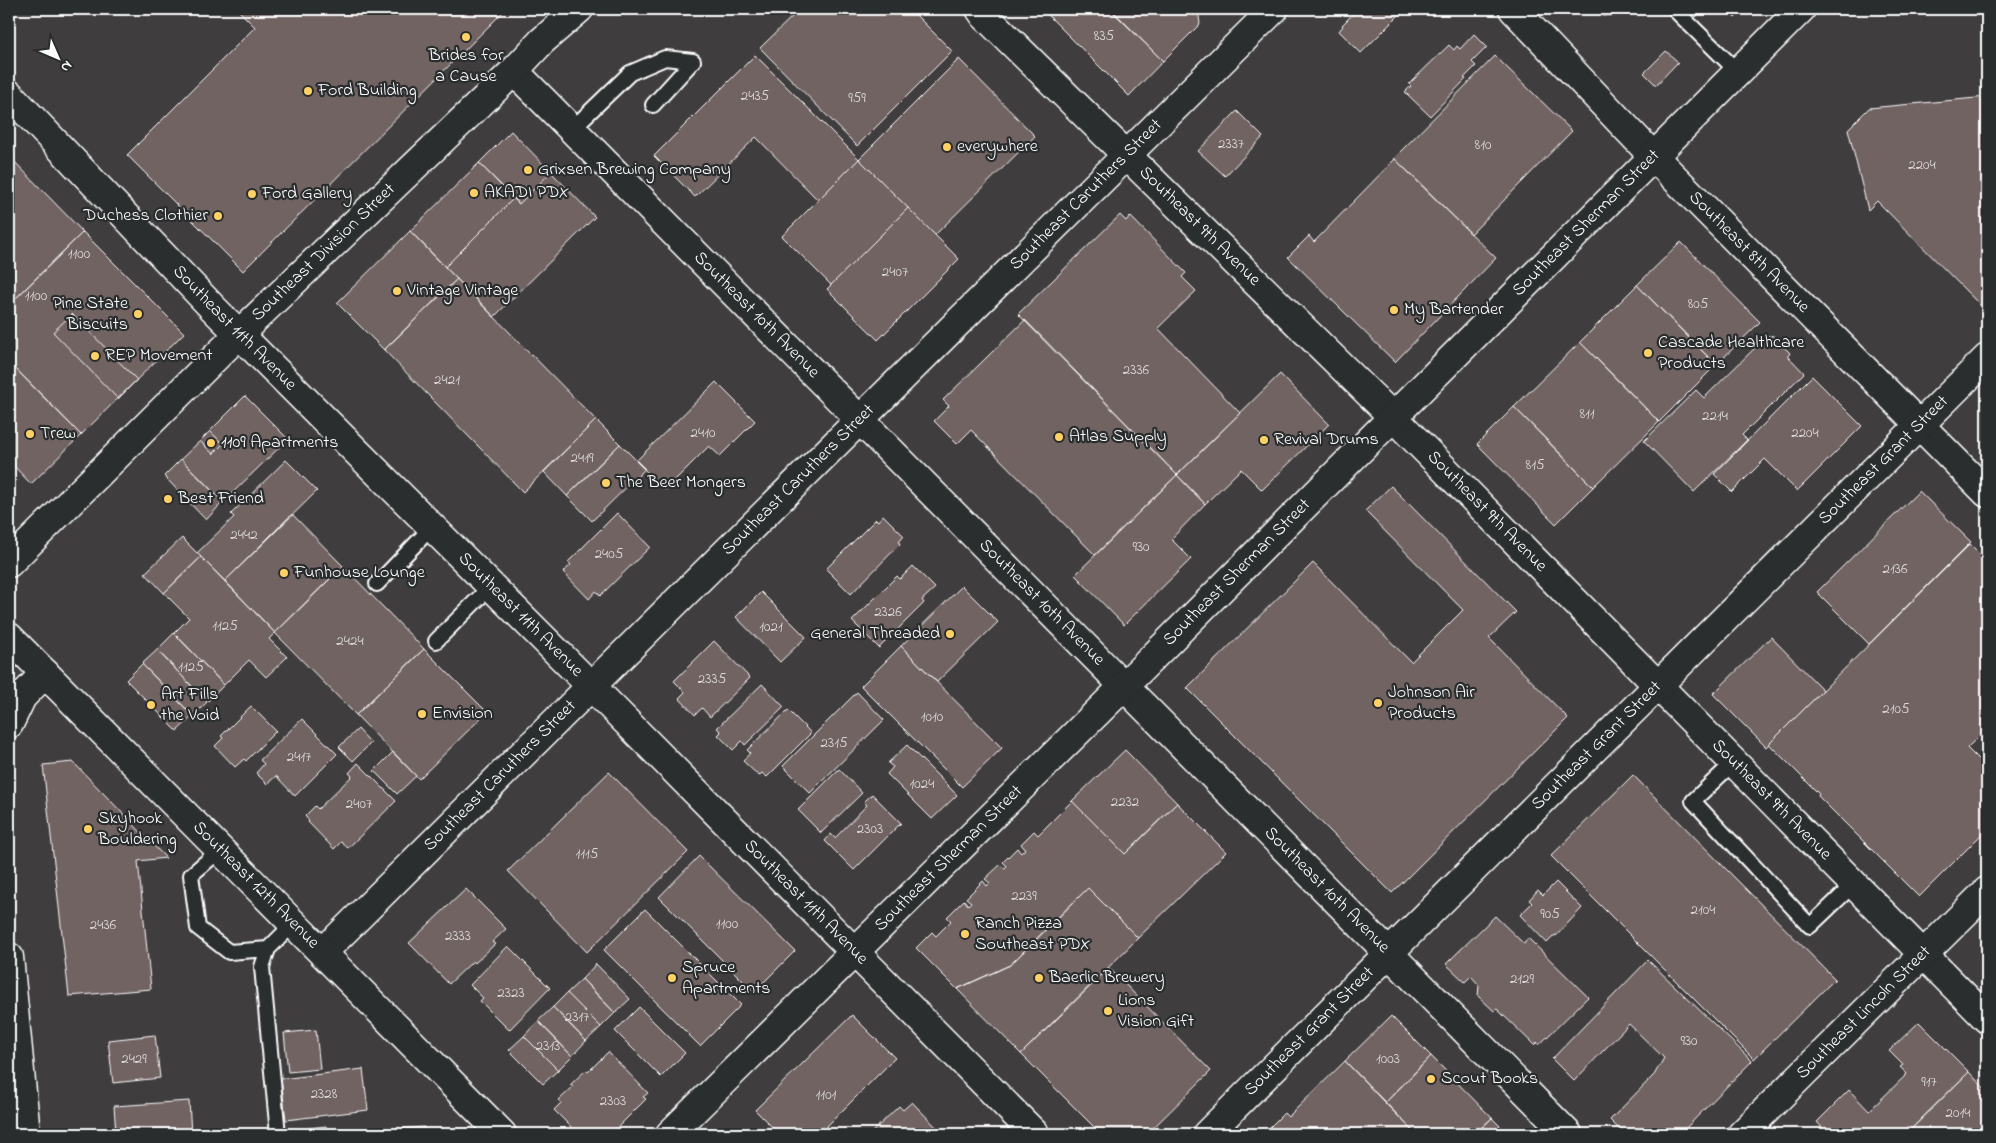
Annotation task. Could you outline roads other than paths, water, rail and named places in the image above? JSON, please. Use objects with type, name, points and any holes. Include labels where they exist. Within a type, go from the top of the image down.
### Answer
[{"type":"street","name":"Southeast Division Street","points":[[9,563],[239,334],[514,71],[542,41],[579,9]]},
{"type":"street","name":"Southeast 9th Avenue","points":[[980,9],[1393,417],[1987,1019]]},
{"type":"street","name":"Southeast Caruthers Street","points":[[323,952],[1274,9]]},
{"type":"street","name":"Southeast 8th Avenue","points":[[1513,9],[1654,157],[1987,493]]},
{"type":"street","name":"Southeast Sherman Street","points":[[670,1134],[1123,687],[1801,9]]},
{"type":"street","name":"Southeast 10th Avenue","points":[[514,71],[1568,1134]]},
{"type":"street","name":"Southeast 11th Avenue","points":[[9,94],[239,334],[1035,1134]]},
{"type":"street","name":"Southeast Grant Street","points":[[1207,1134],[1987,358]]},
{"type":"street","name":"Southeast 12th Avenue","points":[[9,637],[502,1134]]},
{"type":"street","points":[[9,724],[22,697],[45,673]]},
{"type":"street","name":"Southeast Lincoln Street","points":[[1742,1134],[1987,891]]},
{"type":"street","points":[[9,958],[26,1134]]},
{"type":"lane","points":[[1676,11],[1738,72]]},
{"type":"lane","points":[[572,129],[630,73],[665,58],[692,61],[653,106]]},
{"type":"lane","points":[[377,584],[432,527]]},
{"type":"lane","points":[[436,641],[491,586]]},
{"type":"lane","points":[[1734,762],[1693,800],[1810,926],[1854,884]]},
{"type":"lane","points":[[221,850],[191,875],[198,928],[230,952],[268,949]]},
{"type":"lane","points":[[278,1134],[262,967],[268,949],[294,923]]},
{"type":"place","name":"Brides for a Cause","points":[[466,37]]},
{"type":"place","name":"Ford Building","points":[[308,91]]},
{"type":"place","name":"everywhere","points":[[947,147]]},
{"type":"place","name":"Grixsen Brewing Company","points":[[528,170]]},
{"type":"place","name":"AKADI PDX","points":[[474,193]]},
{"type":"place","name":"Ford Gallery","points":[[252,194]]},
{"type":"place","name":"Duchess Clothier","points":[[218,216]]},
{"type":"place","name":"Vintage Vintage","points":[[397,291]]},
{"type":"place","name":"My Bartender","points":[[1394,310]]},
{"type":"place","name":"Pine State Biscuits","points":[[138,314]]},
{"type":"place","name":"Cascade Healthcare Products","points":[[1648,353]]},
{"type":"place","name":"REP Movement","points":[[95,356]]},
{"type":"place","name":"Trew","points":[[30,434]]},
{"type":"place","name":"Atlas Supply","points":[[1059,437]]},
{"type":"place","name":"Revival Drums","points":[[1264,440]]},
{"type":"place","name":"1109 Apartments","points":[[211,443]]},
{"type":"place","name":"The Beer Mongers","points":[[606,483]]},
{"type":"place","name":"Best Friend","points":[[168,499]]},
{"type":"place","name":"Funhouse Lounge","points":[[284,573]]},
{"type":"place","name":"General Threaded","points":[[950,634]]},
{"type":"place","name":"Johnson Air Products","points":[[1378,703]]},
{"type":"place","name":"Art Fills the Void","points":[[151,705]]},
{"type":"place","name":"Envision","points":[[422,714]]},
{"type":"place","name":"Skyhook Bouldering","points":[[88,829]]},
{"type":"place","name":"Ranch Pizza Southeast PDX","points":[[965,934]]},
{"type":"place","name":"Spruce Apartments","points":[[672,978]]},
{"type":"place","name":"Baerlic Brewery","points":[[1039,978]]},
{"type":"place","name":"Lions Vision Gift","points":[[1108,1011]]},
{"type":"place","name":"Scout Books","points":[[1431,1079]]}]
